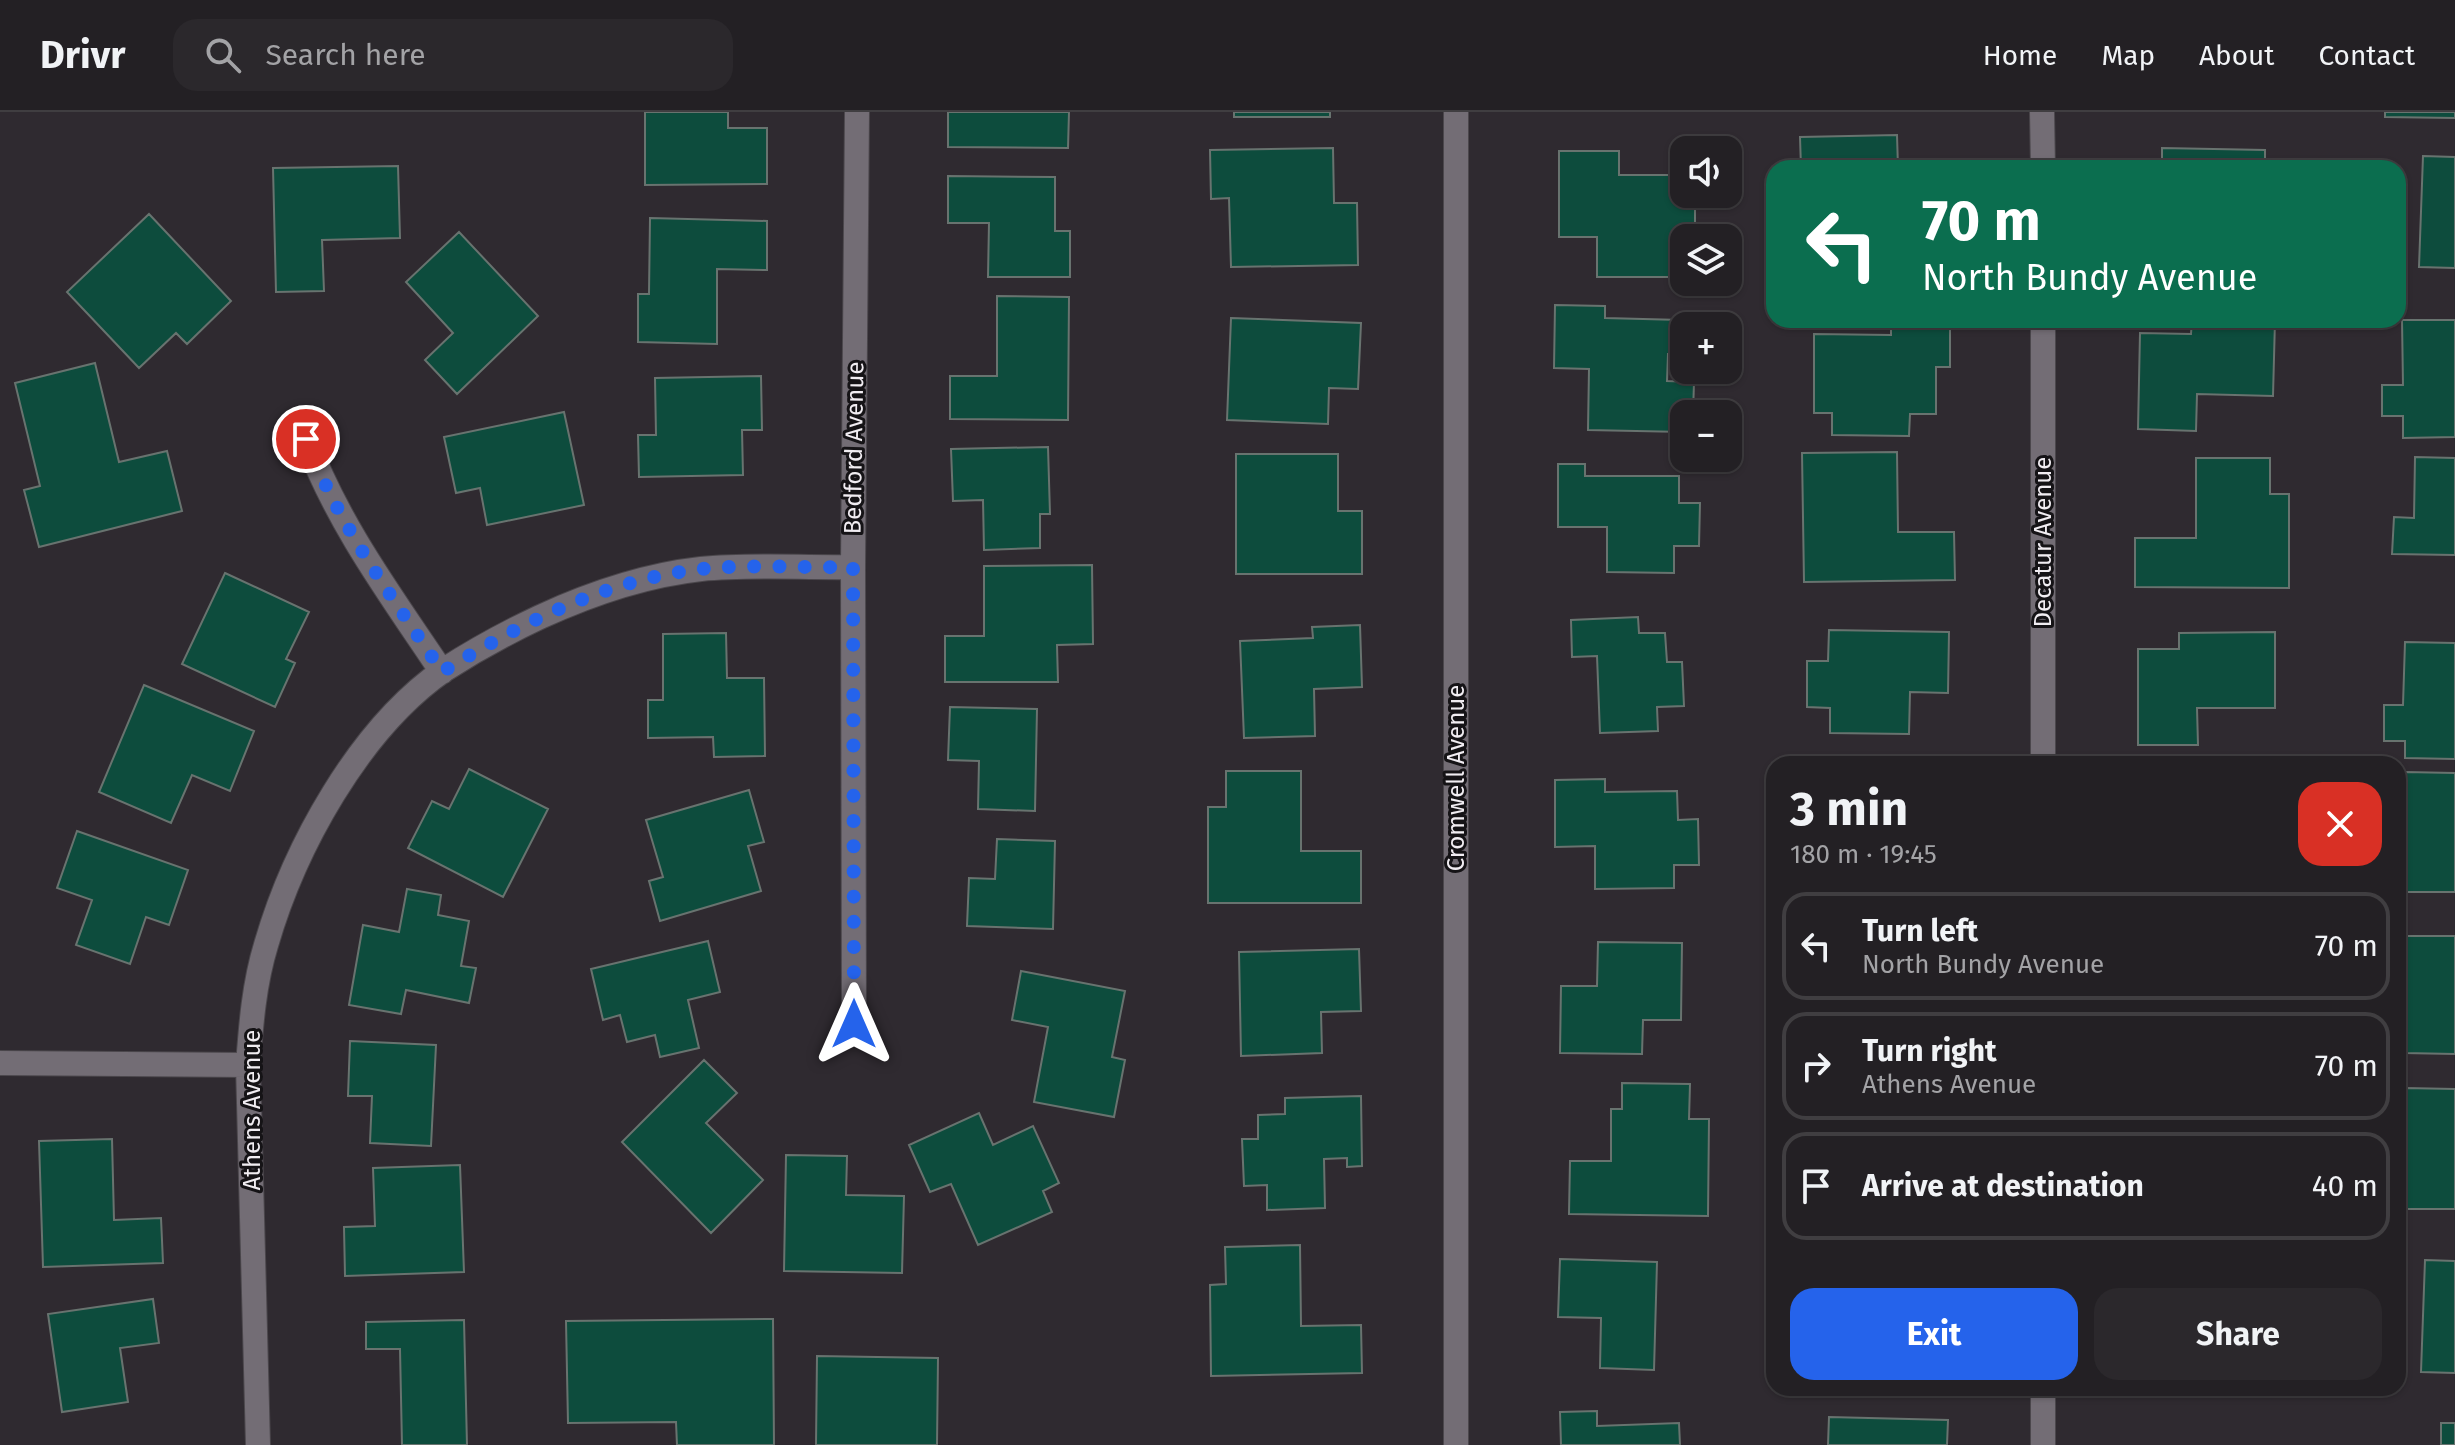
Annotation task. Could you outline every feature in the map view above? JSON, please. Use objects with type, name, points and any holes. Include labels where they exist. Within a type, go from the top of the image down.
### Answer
[{"type":"street","name":"Bedford Avenue","points":[[854,1024],[853,567],[857,112]]},
{"type":"street","name":"Cromwell Avenue","points":[[1456,112],[1456,1445]]},
{"type":"street","points":[[2042,112],[2043,160]]},
{"type":"street","name":"Decatur Avenue","points":[[2043,328],[2043,756]]},
{"type":"street","points":[[306,439],[342,521],[442,672]]},
{"type":"street","name":"Athens Avenue","points":[[258,1445],[248,1065],[253,1005],[266,945],[291,877],[321,814],[352,765],[395,715],[442,672],[516,628],[569,604],[633,582],[701,569],[853,567]]},
{"type":"street","points":[[0,1063],[248,1065]]},
{"type":"street","points":[[2043,1396],[2043,1445]]},
{"type":"building","points":[[645,112],[728,112],[728,128],[767,128],[767,184],[645,185]]},
{"type":"building","points":[[948,112],[1069,112],[1068,148],[948,147]]},
{"type":"building","points":[[1234,112],[1330,112],[1330,117],[1234,117]]},
{"type":"building","points":[[2385,112],[2455,112],[2455,118],[2385,117]]},
{"type":"building","points":[[1897,135],[1898,160],[1801,160],[1800,137]]},
{"type":"building","points":[[1333,148],[1334,203],[1357,203],[1358,265],[1231,267],[1229,198],[1211,199],[1210,150]]},
{"type":"building","points":[[2162,148],[2265,150],[2265,160],[2162,160]]},
{"type":"building","points":[[1559,151],[1619,151],[1619,175],[1670,175],[1670,208],[1695,208],[1695,224],[1670,224],[1670,277],[1597,277],[1597,237],[1559,237]]},
{"type":"building","points":[[2423,156],[2455,157],[2455,268],[2419,267]]},
{"type":"building","points":[[398,166],[400,238],[322,240],[324,291],[276,292],[273,168]]},
{"type":"building","points":[[948,176],[1055,177],[1055,231],[1070,231],[1070,277],[988,277],[989,223],[948,223]]},
{"type":"building","points":[[149,214],[231,301],[187,344],[176,333],[139,368],[67,292]]},
{"type":"building","points":[[650,218],[767,221],[767,270],[717,269],[717,344],[638,342],[638,294],[649,294]]},
{"type":"building","points":[[459,232],[538,316],[457,394],[425,360],[453,333],[406,282]]},
{"type":"building","points":[[997,296],[1069,297],[1068,420],[950,419],[950,376],[997,376]]},
{"type":"building","points":[[1555,305],[1605,306],[1605,318],[1670,320],[1667,381],[1670,384],[1694,384],[1693,400],[1670,400],[1670,432],[1588,430],[1589,369],[1554,368]]},
{"type":"building","points":[[1231,318],[1361,323],[1358,389],[1329,388],[1328,424],[1227,420]]},
{"type":"building","points":[[2406,320],[2455,320],[2455,437],[2403,438],[2403,416],[2382,416],[2382,385],[2403,385],[2402,328],[2406,328]]},
{"type":"building","points":[[1891,328],[1950,328],[1950,367],[1936,367],[1936,414],[1910,414],[1909,436],[1832,435],[1832,413],[1814,413],[1814,334],[1891,335]]},
{"type":"building","points":[[2191,328],[2275,328],[2273,396],[2197,394],[2196,431],[2138,429],[2140,333],[2191,334]]},
{"type":"building","points":[[95,363],[119,462],[167,451],[182,511],[39,547],[24,490],[40,486],[15,383]]},
{"type":"building","points":[[761,376],[762,430],[742,430],[743,475],[639,477],[638,435],[656,435],[655,378]]},
{"type":"building","points":[[564,412],[584,505],[487,525],[480,488],[456,493],[444,437]]},
{"type":"building","points":[[1048,447],[1050,514],[1040,514],[1040,548],[984,550],[983,500],[953,501],[951,449]]},
{"type":"building","points":[[1897,452],[1898,532],[1954,532],[1955,580],[1804,582],[1802,453]]},
{"type":"building","points":[[1236,454],[1338,454],[1338,511],[1362,511],[1362,574],[1236,574]]},
{"type":"building","points":[[2415,457],[2455,458],[2455,555],[2392,554],[2394,517],[2414,518]]},
{"type":"building","points":[[2196,458],[2270,458],[2270,494],[2289,494],[2289,588],[2135,587],[2135,538],[2196,538]]},
{"type":"building","points":[[1558,464],[1585,464],[1585,476],[1679,476],[1679,503],[1700,503],[1699,546],[1674,546],[1674,573],[1607,572],[1607,527],[1558,527]]},
{"type":"building","points":[[1092,565],[1093,644],[1057,645],[1058,682],[945,682],[945,636],[984,636],[984,566]]},
{"type":"building","points":[[225,573],[309,612],[286,659],[295,663],[275,707],[182,664]]},
{"type":"building","points":[[1638,617],[1639,633],[1665,633],[1667,662],[1682,662],[1684,706],[1657,707],[1658,731],[1600,733],[1597,656],[1572,657],[1571,620]]},
{"type":"building","points":[[1360,625],[1362,687],[1314,689],[1315,736],[1244,738],[1240,641],[1313,638],[1312,627]]},
{"type":"building","points":[[1829,630],[1949,632],[1948,693],[1910,692],[1909,734],[1830,733],[1830,708],[1807,707],[1807,661],[1828,661]]},
{"type":"building","points":[[2275,632],[2275,708],[2197,708],[2198,745],[2138,745],[2138,649],[2179,649],[2179,633]]},
{"type":"building","points":[[726,633],[727,678],[764,678],[765,756],[714,757],[713,737],[648,738],[648,700],[663,700],[663,634]]},
{"type":"building","points":[[2405,642],[2455,643],[2455,759],[2406,758],[2405,741],[2384,741],[2384,705],[2403,705]]},
{"type":"building","points":[[144,685],[254,731],[230,791],[192,775],[171,823],[99,792]]},
{"type":"building","points":[[950,707],[1037,709],[1035,811],[978,809],[979,761],[948,760]]},
{"type":"building","points":[[469,769],[548,809],[503,897],[408,848],[432,801],[449,809]]},
{"type":"building","points":[[1226,771],[1301,771],[1301,851],[1361,851],[1361,903],[1208,903],[1208,807],[1226,807]]},
{"type":"building","points":[[2406,772],[2455,773],[2455,892],[2406,892]]},
{"type":"building","points":[[1605,779],[1605,792],[1677,791],[1678,820],[1698,819],[1699,865],[1674,865],[1674,888],[1595,889],[1595,846],[1555,847],[1555,780]]},
{"type":"building","points":[[749,790],[764,842],[748,846],[761,891],[660,921],[649,881],[663,877],[646,820]]},
{"type":"building","points":[[77,831],[188,870],[169,925],[146,917],[130,964],[76,945],[92,900],[57,888]]},
{"type":"building","points":[[997,839],[1055,841],[1053,929],[967,926],[969,878],[995,879]]},
{"type":"building","points":[[407,889],[441,895],[438,915],[469,921],[461,966],[476,968],[469,1003],[406,990],[401,1014],[349,1005],[363,925],[399,932]]},
{"type":"building","points":[[2406,936],[2455,936],[2455,1054],[2406,1053]]},
{"type":"building","points":[[708,941],[720,992],[688,1000],[699,1048],[660,1057],[655,1035],[627,1042],[620,1015],[603,1020],[591,969]]},
{"type":"building","points":[[1598,942],[1682,943],[1681,1020],[1643,1020],[1642,1054],[1560,1053],[1561,986],[1597,986]]},
{"type":"building","points":[[1359,949],[1361,1011],[1321,1012],[1322,1053],[1241,1056],[1239,952]]},
{"type":"building","points":[[1021,971],[1125,991],[1112,1057],[1125,1060],[1114,1117],[1034,1102],[1048,1027],[1012,1020]]},
{"type":"building","points":[[350,1041],[436,1045],[431,1146],[370,1143],[372,1096],[348,1096]]},
{"type":"building","points":[[704,1060],[737,1093],[706,1123],[763,1180],[711,1233],[622,1142]]},
{"type":"building","points":[[1622,1083],[1690,1084],[1689,1119],[1709,1119],[1708,1216],[1569,1214],[1570,1161],[1611,1161],[1611,1109],[1622,1109]]},
{"type":"building","points":[[2406,1088],[2455,1089],[2455,1209],[2406,1209]]},
{"type":"building","points":[[1361,1096],[1362,1166],[1347,1167],[1347,1158],[1324,1159],[1325,1208],[1267,1210],[1267,1185],[1244,1186],[1242,1139],[1258,1139],[1258,1115],[1285,1114],[1285,1098]]},
{"type":"building","points":[[979,1113],[993,1145],[1033,1126],[1059,1183],[1043,1191],[1052,1212],[978,1245],[951,1184],[930,1192],[909,1145]]},
{"type":"building","points":[[112,1139],[114,1220],[161,1218],[163,1263],[43,1267],[39,1141]]},
{"type":"building","points":[[786,1155],[847,1156],[846,1195],[904,1196],[902,1273],[784,1271]]},
{"type":"building","points":[[460,1165],[464,1272],[345,1276],[344,1227],[375,1226],[373,1168]]},
{"type":"building","points":[[1300,1245],[1301,1326],[1361,1325],[1362,1373],[1211,1376],[1210,1285],[1226,1284],[1225,1247]]},
{"type":"building","points":[[1560,1259],[1657,1262],[1654,1370],[1600,1368],[1601,1318],[1558,1317]]},
{"type":"building","points":[[2425,1260],[2455,1261],[2455,1373],[2421,1372]]},
{"type":"building","points":[[153,1299],[159,1343],[120,1348],[128,1402],[62,1412],[48,1314]]},
{"type":"building","points":[[773,1319],[774,1445],[677,1445],[676,1422],[568,1423],[566,1321]]},
{"type":"building","points":[[464,1320],[467,1445],[402,1445],[400,1349],[366,1349],[366,1322]]},
{"type":"building","points":[[817,1356],[938,1358],[937,1445],[816,1445]]},
{"type":"building","points":[[1597,1411],[1597,1426],[1679,1423],[1680,1445],[1561,1445],[1560,1412]]},
{"type":"building","points":[[1829,1417],[1948,1420],[1947,1445],[1828,1445]]},
{"type":"building","points":[[2441,1423],[2455,1423],[2455,1445],[2441,1445]]},
{"type":"route","points":[[306,439],[342,521],[442,672],[503,634],[569,604],[633,582],[701,569],[853,567],[854,1024]]}]
